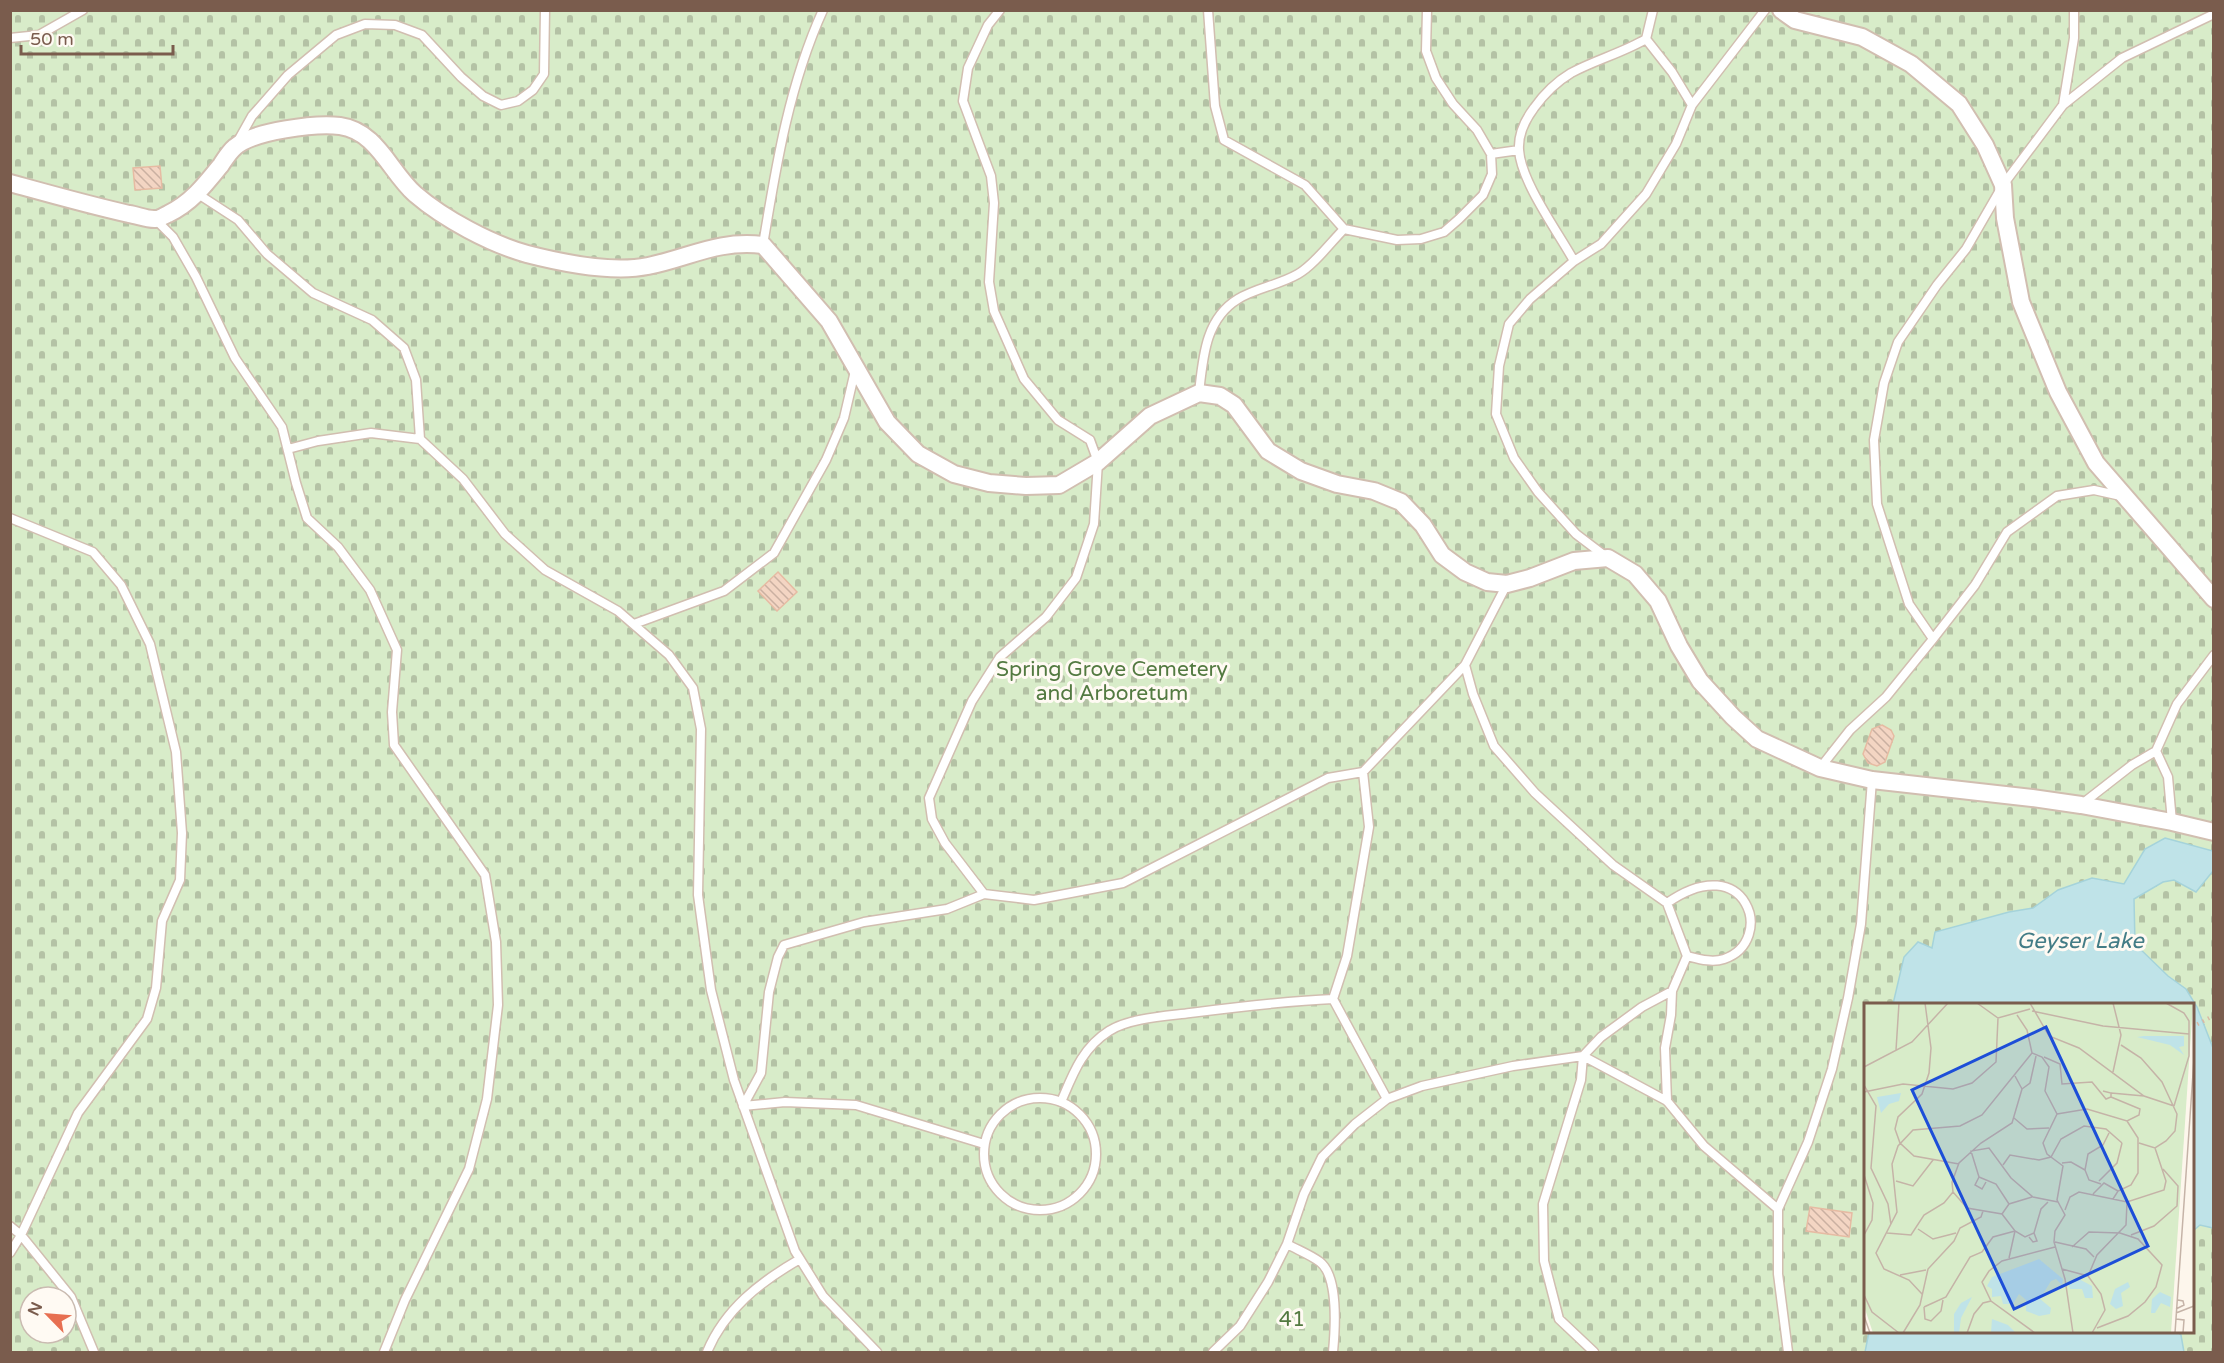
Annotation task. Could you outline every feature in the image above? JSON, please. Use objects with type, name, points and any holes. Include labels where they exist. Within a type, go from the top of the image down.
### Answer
[{"type":"street","points":[[1781,10],[1795,20],[1862,37],[1911,64],[1959,104],[1985,145],[2003,184],[2005,218],[2021,302],[2063,402],[2096,463],[2214,599]]},
{"type":"street","points":[[10,183],[101,208],[156,220],[180,208],[198,194],[235,147],[253,138],[282,130],[309,126],[341,126],[363,134],[379,149],[415,194],[439,211],[482,236],[526,254],[619,269],[648,266],[720,245],[746,243],[763,245],[829,321],[887,422],[918,454],[954,474],[989,483],[1026,486],[1059,485],[1098,462],[1150,416],[1199,393],[1220,396],[1234,405],[1268,451],[1301,471],[1337,484],[1374,491],[1401,502],[1423,525],[1442,555],[1465,572],[1487,582],[1507,584],[1574,561],[1608,558],[1635,574],[1658,601],[1679,646],[1700,681],[1733,717],[1757,739],[1820,768],[1849,777],[2081,805],[2214,832]]},
{"type":"lane","points":[[10,38],[39,35],[84,10]]},
{"type":"lane","points":[[235,147],[252,116],[288,75],[336,35],[365,24],[395,25],[422,35],[461,77],[483,96],[501,105],[518,101],[533,90],[544,74],[545,10]]},
{"type":"lane","points":[[763,245],[777,156],[792,98],[823,10]]},
{"type":"lane","points":[[984,894],[945,843],[932,819],[929,798],[972,701],[1000,657],[1046,616],[1076,578],[1094,524],[1098,462],[1090,440],[1058,420],[1024,379],[994,311],[989,282],[994,203],[991,176],[963,100],[968,68],[988,25],[1000,10]]},
{"type":"lane","points":[[1208,10],[1215,106],[1224,140],[1305,185],[1344,229],[1397,240],[1421,238],[1444,232],[1484,195],[1492,174],[1491,154],[1477,130],[1453,104],[1436,78],[1426,51],[1427,10]]},
{"type":"lane","points":[[1574,261],[1534,193],[1519,150],[1524,122],[1546,91],[1571,73],[1646,39],[1653,10]]},
{"type":"lane","points":[[1608,558],[1576,534],[1538,492],[1514,458],[1496,414],[1499,366],[1509,324],[1530,299],[1574,261],[1600,244],[1646,194],[1676,144],[1692,105],[1766,10]]},
{"type":"lane","points":[[2063,105],[2074,38],[2074,10]]},
{"type":"lane","points":[[1933,639],[1910,604],[1877,504],[1874,440],[1884,383],[1898,342],[1936,285],[1966,249],[2003,184],[2063,105],[2122,58],[2214,14]]},
{"type":"lane","points":[[1646,39],[1672,72],[1692,105]]},
{"type":"lane","points":[[1491,154],[1519,150]]},
{"type":"lane","points":[[198,194],[238,220],[267,254],[313,293],[372,320],[404,348],[416,380],[420,439]]},
{"type":"lane","points":[[156,220],[173,237],[235,358],[282,427],[307,518],[338,547],[370,590],[397,650],[392,712],[394,746],[485,875],[496,942],[497,1017],[487,1099],[469,1169],[405,1300],[384,1353]]},
{"type":"lane","points":[[1199,393],[1208,336],[1222,312],[1239,298],[1283,282],[1301,272],[1344,229]]},
{"type":"lane","points":[[634,624],[724,591],[774,553],[826,460],[844,418],[856,369]]},
{"type":"lane","points":[[288,449],[318,441],[371,434],[420,439],[464,479],[505,534],[545,570],[618,611],[634,624],[669,655],[693,688],[701,729],[698,895],[711,990],[734,1080],[795,1251],[824,1296],[877,1353]]},
{"type":"lane","points":[[1820,768],[1850,730],[1886,697],[1933,639],[1975,585],[2007,532],[2057,496],[2094,490],[2124,497]]},
{"type":"lane","points":[[10,518],[93,552],[121,585],[150,644],[176,752],[182,833],[180,880],[162,921],[156,988],[147,1019],[78,1113],[21,1235],[10,1253]]},
{"type":"lane","points":[[743,1106],[761,1073],[769,992],[778,957],[784,945],[864,922],[947,909],[984,894],[1034,900],[1123,883],[1328,778],[1363,772],[1465,665],[1507,584]]},
{"type":"lane","points":[[2081,805],[2132,765],[2156,751],[2178,704],[2214,655]]},
{"type":"lane","points":[[1465,665],[1473,694],[1494,746],[1535,793],[1574,830],[1628,877],[1667,903],[1687,956],[1672,991],[1671,1015],[1665,1048],[1667,1101]]},
{"type":"lane","points":[[2156,751],[2168,777],[2172,822]]},
{"type":"lane","points":[[1363,772],[1369,827],[1347,956],[1332,999],[1387,1098]]},
{"type":"lane","points":[[1788,1353],[1778,1274],[1778,1209],[1808,1142],[1832,1069],[1848,998],[1861,924],[1872,780]]},
{"type":"lane","points":[[1667,903],[1695,887],[1712,884],[1726,886],[1739,894],[1748,906],[1751,921],[1748,937],[1740,949],[1724,959],[1708,961],[1687,956]]},
{"type":"lane","points":[[1594,1353],[1559,1318],[1544,1262],[1543,1204],[1581,1080],[1583,1056],[1601,1037],[1642,1008],[1672,991]]},
{"type":"lane","points":[[1061,1102],[1082,1056],[1096,1040],[1111,1029],[1146,1018],[1283,1001],[1332,999]]},
{"type":"lane","points":[[1213,1353],[1240,1326],[1268,1282],[1287,1244],[1304,1194],[1322,1157],[1355,1124],[1387,1098],[1434,1083],[1514,1066],[1583,1056],[1667,1101],[1704,1146],[1778,1209]]},
{"type":"lane","points":[[1033,1098],[1051,1098],[1061,1102],[1082,1115],[1091,1130],[1096,1147],[1095,1165],[1088,1184],[1076,1198],[1059,1208],[1039,1211],[1020,1207],[1003,1197],[991,1182],[984,1164],[984,1144],[990,1127],[1001,1113],[1016,1102],[1033,1098]]},
{"type":"lane","points":[[743,1106],[785,1102],[856,1105],[984,1144]]},
{"type":"lane","points":[[10,1227],[21,1235],[71,1298],[94,1353]]},
{"type":"lane","points":[[1287,1244],[1322,1263],[1333,1284],[1336,1325],[1334,1353]]},
{"type":"lane","points":[[706,1353],[713,1338],[740,1300],[771,1275],[800,1259]]},
{"type":"path","points":[[2194,1026],[2211,1017]]},
{"type":"green space","name":"Spring Grove Cemetery and Arboretum","points":[[10,11],[2213,11],[2213,1352],[11,1352]]},
{"type":"water","name":"Geyser Lake","points":[[2165,838],[2213,851],[2213,871],[2196,892],[2174,880],[2163,882],[2134,899],[2135,944],[2168,976],[2186,989],[2197,1007],[2213,1048],[2213,1228],[2200,1225],[2194,1230],[2194,1003],[1893,1003],[1904,957],[1918,942],[1932,948],[1935,932],[2009,912],[2033,908],[2058,890],[2092,878],[2124,884],[2145,849]]},
{"type":"water","points":[[1869,1333],[2178,1333],[2181,1335],[2184,1352],[1865,1352]]},
{"type":"building","points":[[160,166],[162,188],[135,190],[133,168]]},
{"type":"building","points":[[778,572],[797,592],[777,611],[758,591]]},
{"type":"building","points":[[1882,725],[1891,730],[1894,736],[1885,762],[1877,766],[1868,763],[1863,754],[1872,729]]},
{"type":"building","points":[[1810,1207],[1852,1213],[1849,1237],[1806,1231]]},
{"type":"park label","name":"41","points":[[1292,1319]]}]
